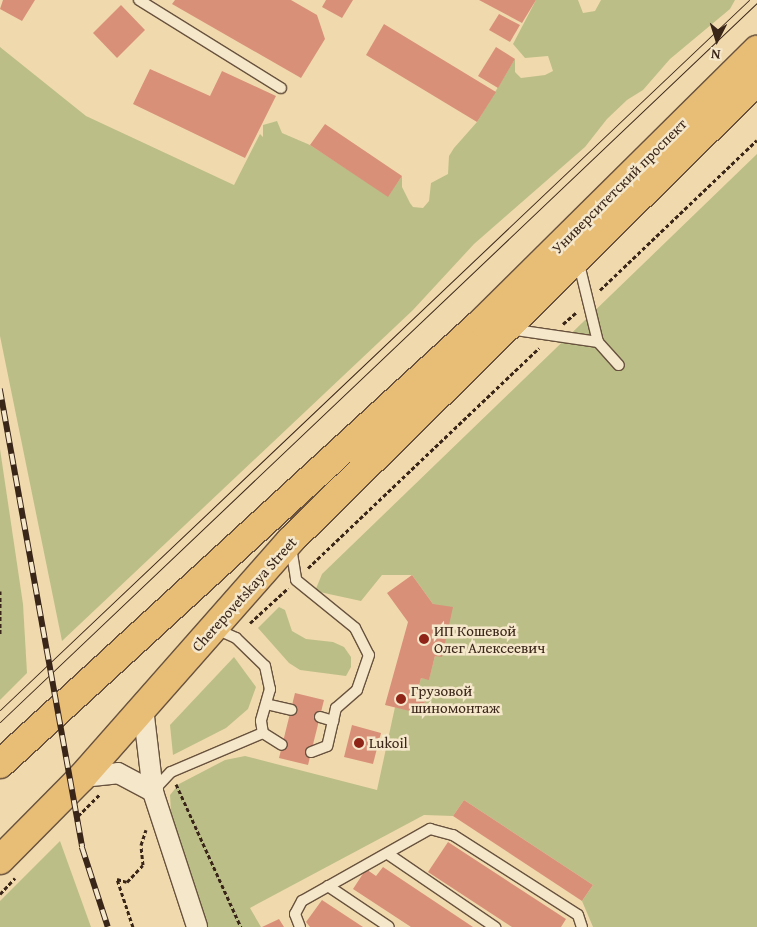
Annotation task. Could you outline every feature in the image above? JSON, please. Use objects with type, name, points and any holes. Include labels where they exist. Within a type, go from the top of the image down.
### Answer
[{"type":"highway","name":"Университетский проспект","points":[[496,330],[757,50]]},
{"type":"highway","name":"Университетский проспект","points":[[496,330],[578,257],[757,81]]},
{"type":"highway","name":"Cherepovetskaya Street","points":[[0,860],[82,777],[143,708],[224,632],[290,541],[496,330]]},
{"type":"highway","points":[[0,764],[496,330]]},
{"type":"street","points":[[143,708],[153,792],[158,813],[197,927]]},
{"type":"street","points":[[82,777],[118,772],[153,792]]},
{"type":"lane","points":[[139,0],[281,88]]},
{"type":"lane","points":[[578,257],[586,303],[598,342],[619,365]]},
{"type":"lane","points":[[496,330],[598,342]]},
{"type":"lane","points":[[290,541],[296,580],[355,628],[369,655],[357,690],[336,708],[327,746],[311,752]]},
{"type":"lane","points":[[224,632],[265,666],[270,689],[261,721],[263,733],[282,745]]},
{"type":"lane","points":[[266,704],[291,710]]},
{"type":"lane","points":[[320,717],[333,721]]},
{"type":"lane","points":[[153,792],[171,772],[263,733]]},
{"type":"lane","points":[[300,927],[296,914],[302,902],[430,830],[453,835],[578,915],[582,927]]},
{"type":"lane","points":[[388,854],[495,927]]},
{"type":"lane","points":[[328,886],[389,927]]},
{"type":"path","points":[[557,330],[757,140]]},
{"type":"path","points":[[224,632],[296,580],[543,344]]},
{"type":"path","points":[[0,591],[0,634]]},
{"type":"path","points":[[178,789],[241,927]]},
{"type":"path","points":[[133,927],[117,879],[127,882],[144,865],[144,836],[151,817],[158,813]]},
{"type":"green space","points":[[536,0],[578,0],[583,13],[595,11],[601,0],[735,0],[730,9],[670,59],[643,90],[627,100],[607,119],[585,147],[474,244],[413,310],[62,641],[0,336],[0,47],[86,116],[234,185],[260,134],[263,137],[263,125],[277,121],[282,133],[310,145],[388,196],[402,176],[402,187],[410,203],[413,207],[423,208],[429,201],[431,183],[448,174],[449,156],[477,122],[515,59],[515,72],[521,78],[545,75],[553,71],[548,56],[525,58],[513,44]]},
{"type":"green space","points":[[757,154],[757,927],[593,927],[582,901],[593,885],[464,800],[453,816],[424,815],[250,908],[261,927],[207,927],[172,830],[170,795],[179,784],[225,760],[245,756],[377,790],[395,707],[422,713],[426,696],[417,694],[421,678],[429,679],[435,656],[433,604],[412,575],[382,575],[361,601],[315,591],[322,574]]},
{"type":"green space","points":[[0,449],[23,604],[27,673],[0,700]]},
{"type":"green space","points":[[279,607],[285,610],[292,631],[306,639],[333,642],[344,647],[351,657],[351,667],[346,676],[300,670],[289,663],[258,628]]},
{"type":"green space","points":[[234,657],[256,687],[248,709],[226,728],[173,755],[170,725]]},
{"type":"green space","points":[[60,841],[91,927],[0,927],[0,901]]},
{"type":"building","points":[[3,0],[35,0],[22,21],[0,9]]},
{"type":"building","points":[[175,0],[291,0],[317,15],[325,39],[301,78],[172,4]]},
{"type":"building","points":[[326,0],[353,0],[342,18],[322,7]]},
{"type":"building","points":[[479,0],[536,0],[522,23]]},
{"type":"building","points":[[121,5],[145,30],[117,58],[93,33]]},
{"type":"building","points":[[499,14],[520,25],[510,42],[489,30]]},
{"type":"building","points":[[384,24],[496,92],[477,122],[366,55]]},
{"type":"building","points":[[496,47],[515,59],[498,88],[478,76]]},
{"type":"building","points":[[150,69],[210,96],[222,71],[276,96],[245,158],[133,104]]},
{"type":"building","points":[[325,124],[402,176],[388,197],[310,145]]},
{"type":"building","name":"ИП Кошевой Олег Алексеевич","points":[[412,575],[433,604],[453,607],[442,657],[435,656],[429,680],[421,678],[417,694],[426,696],[422,714],[385,705],[408,622],[387,593]]},
{"type":"building","points":[[295,693],[324,700],[308,765],[279,758]]},
{"type":"building","points":[[352,725],[381,733],[373,764],[344,757]]},
{"type":"building","points":[[464,800],[593,885],[582,901],[453,816]]},
{"type":"building","points":[[448,842],[566,919],[561,927],[512,927],[428,872]]},
{"type":"building","points":[[383,867],[473,927],[411,927],[353,889],[366,869],[376,876]]},
{"type":"building","points":[[322,900],[363,927],[310,927],[306,922]]},
{"type":"building","points":[[279,919],[284,927],[262,927]]},
{"type":"tram line","points":[[0,710],[749,0]]},
{"type":"tram line","points":[[0,722],[757,3]]},
{"type":"railway","points":[[0,389],[82,847],[108,927]]},
{"type":"place","name":"ИП Кошевой Олег Алексеевич","points":[[424,639]]},
{"type":"place","name":"Грузовой шиномонтаж","points":[[401,699]]},
{"type":"place","name":"Lukoil","points":[[359,743]]}]
